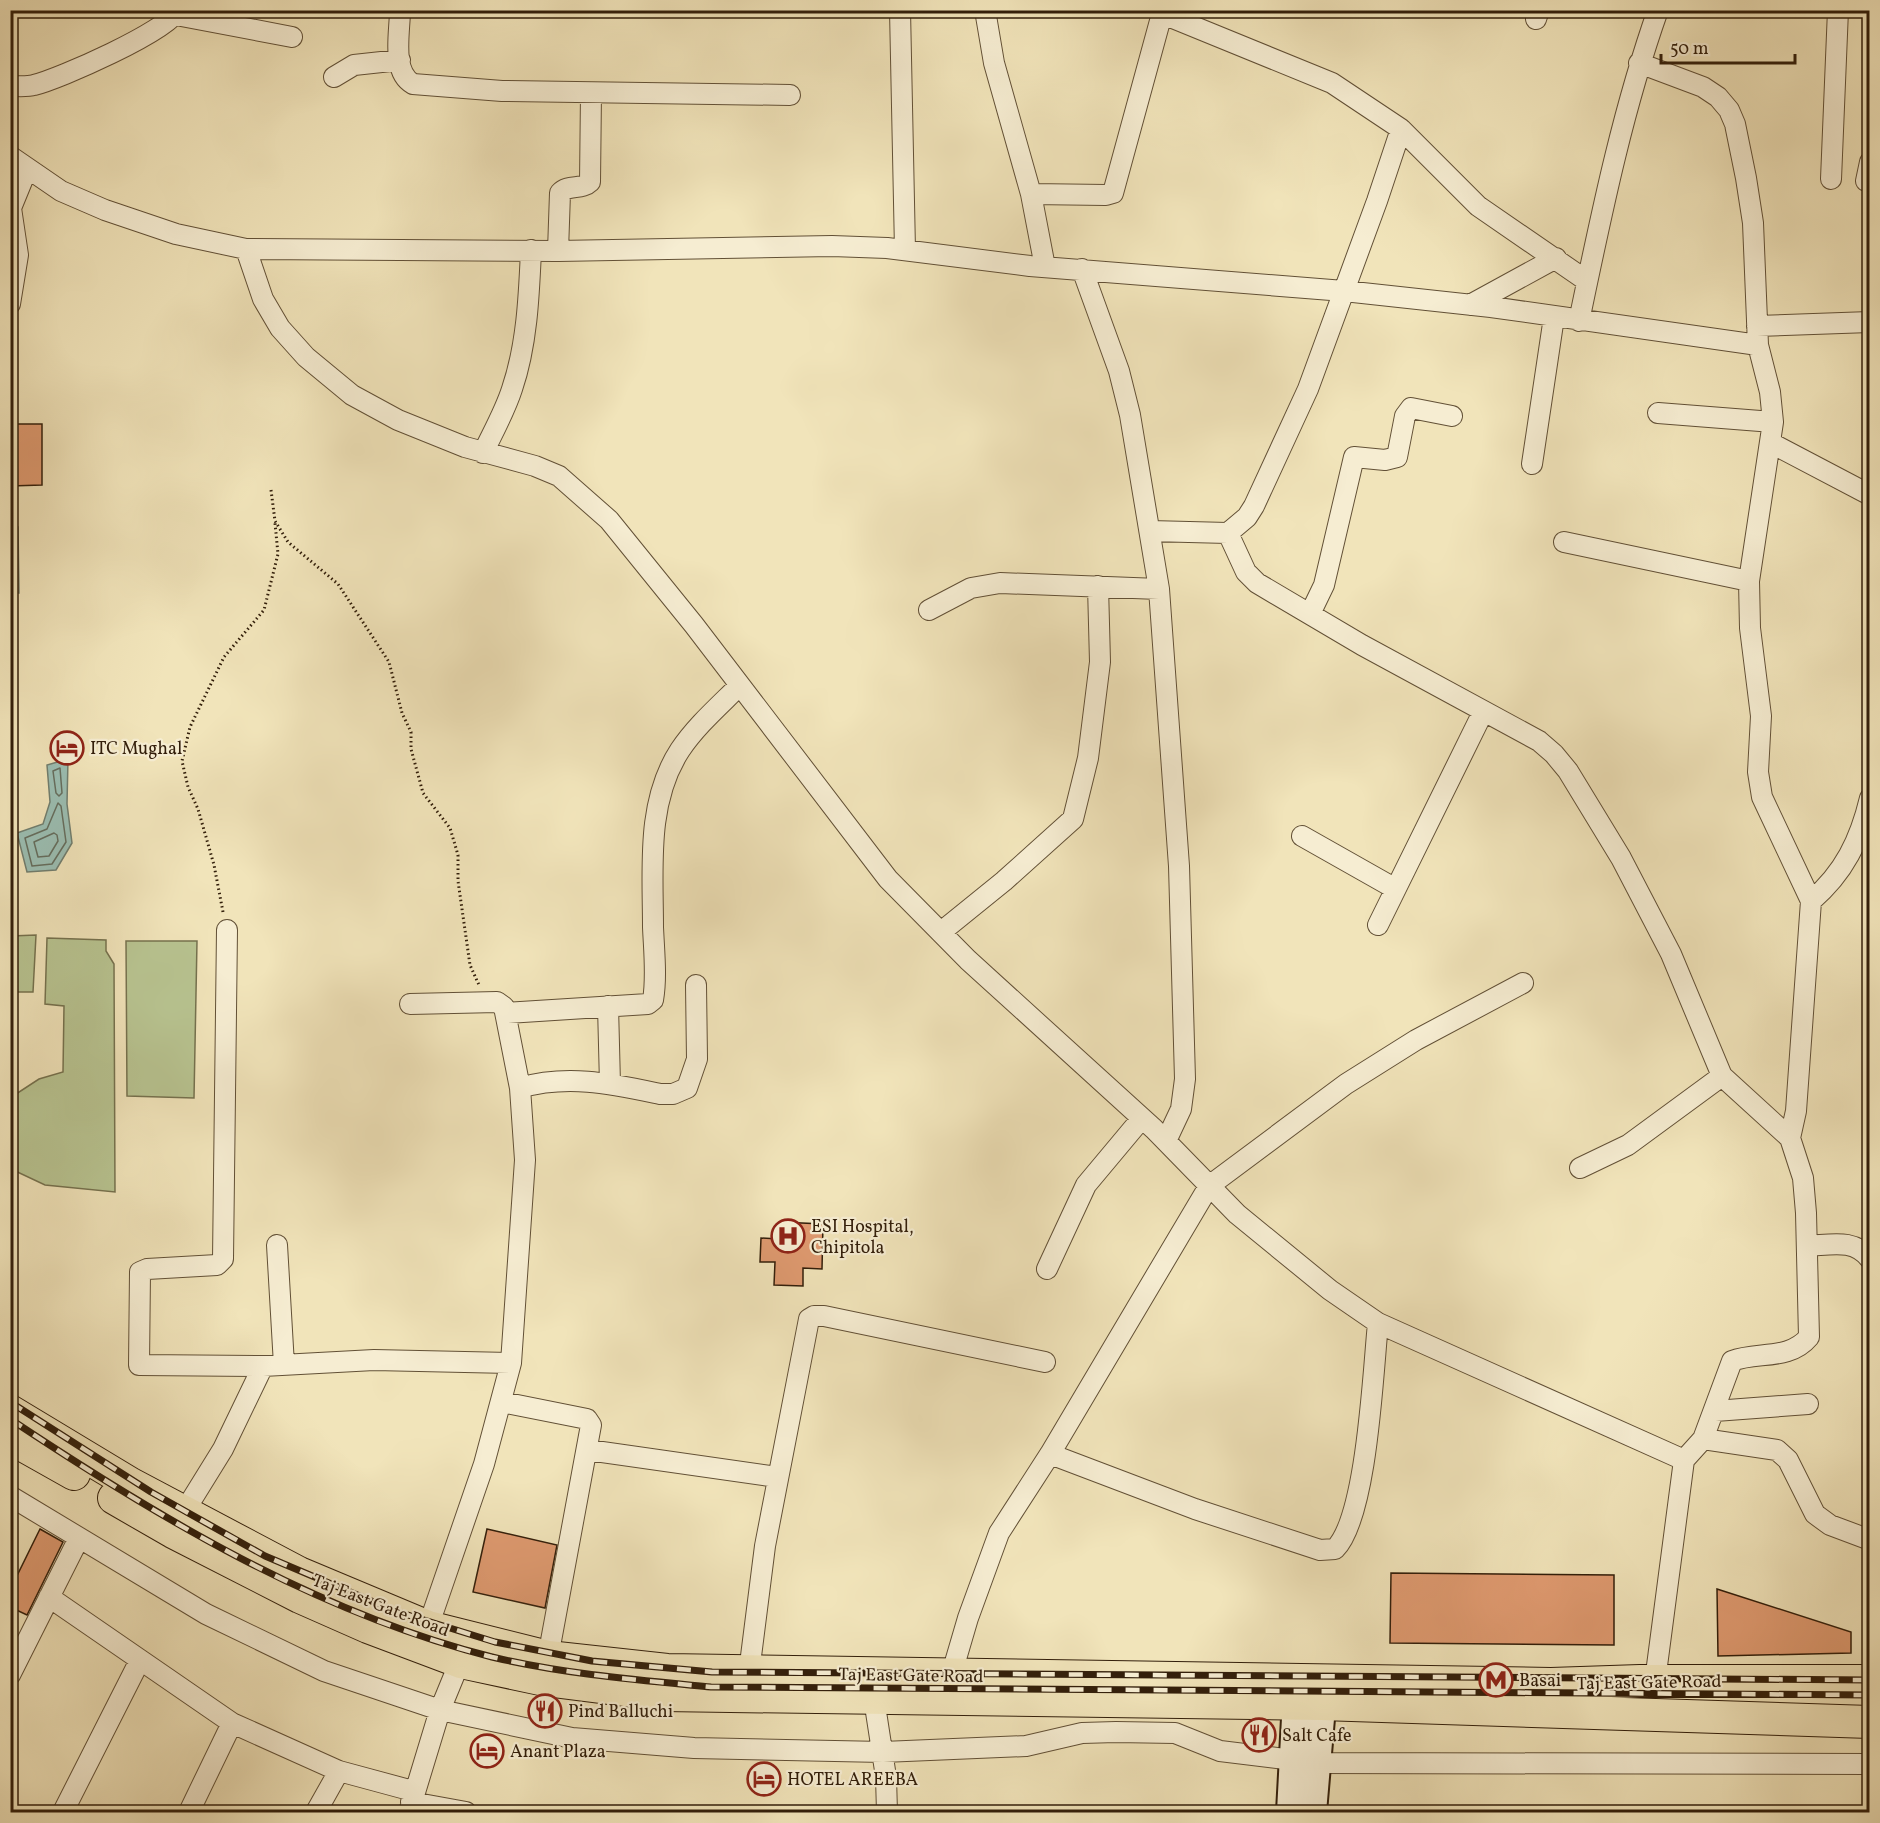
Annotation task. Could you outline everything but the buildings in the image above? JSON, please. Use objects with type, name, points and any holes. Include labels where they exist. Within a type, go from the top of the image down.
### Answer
[{"type":"main road","name":"Taj East Gate Road","points":[[10,1412],[131,1484],[299,1573],[428,1627],[465,1649],[667,1670],[951,1676],[1310,1692],[1655,1681],[1869,1681]]},
{"type":"main road","points":[[10,1438],[173,1532],[300,1597],[368,1627],[465,1649],[545,1680],[663,1695],[874,1699],[1310,1692],[1869,1722]]},
{"type":"street","points":[[400,10],[399,60],[402,75],[413,84],[502,91],[790,94]]},
{"type":"street","points":[[900,10],[904,250]]},
{"type":"street","points":[[985,10],[994,63],[1030,194],[1045,267]]},
{"type":"street","points":[[1579,321],[1612,163],[1639,63],[1658,10]]},
{"type":"street","points":[[1831,179],[1838,10]]},
{"type":"street","points":[[1030,194],[1106,195],[1113,193],[1163,12],[1332,83],[1401,129],[1478,206],[1587,281]]},
{"type":"street","points":[[10,86],[33,85],[103,57],[177,13],[217,25],[292,37]]},
{"type":"street","points":[[334,77],[354,65],[399,60]]},
{"type":"street","points":[[1639,63],[1703,87],[1718,97],[1729,110],[1746,178],[1753,223],[1758,345],[1770,392],[1773,422],[1749,581],[1750,628],[1761,716],[1758,772],[1762,797],[1811,901],[1796,1112],[1790,1138]]},
{"type":"street","points":[[558,251],[560,193],[590,182],[591,93]]},
{"type":"street","points":[[1150,531],[1228,534],[1247,518],[1308,388],[1401,129]]},
{"type":"street","points":[[10,156],[61,191],[105,210],[176,234],[246,249],[558,251],[832,246],[904,250],[1045,267],[1344,291],[1470,305],[1758,345]]},
{"type":"street","points":[[10,304],[18,255],[11,208],[27,169]]},
{"type":"street","points":[[246,249],[263,299],[280,328],[306,357],[352,395],[398,420],[483,453],[535,466],[559,476],[609,520],[888,879],[941,932],[1166,1141],[1237,1214],[1330,1290],[1378,1323],[1684,1460]]},
{"type":"street","points":[[483,453],[512,390],[520,362],[529,292],[531,250]]},
{"type":"street","points":[[1470,305],[1556,258]]},
{"type":"street","points":[[1082,269],[1119,371],[1140,467],[1159,589],[1179,866],[1185,1079],[1181,1109],[1166,1141]]},
{"type":"street","points":[[1532,464],[1554,317]]},
{"type":"street","points":[[1757,326],[1869,322]]},
{"type":"street","points":[[1310,614],[1324,585],[1354,457],[1385,460],[1397,457],[1405,416],[1412,408],[1452,416]]},
{"type":"street","points":[[1658,413],[1773,422]]},
{"type":"street","points":[[1771,443],[1869,495]]},
{"type":"street","points":[[1228,534],[1246,572],[1257,582],[1483,712],[1539,741],[1554,754],[1568,771],[1621,858],[1662,935],[1722,1076],[1790,1138],[1803,1178],[1809,1337],[1777,1354],[1732,1361],[1703,1439],[1684,1460],[1655,1681]]},
{"type":"street","points":[[1564,542],[1749,581]]},
{"type":"street","points":[[929,610],[971,588],[1000,582],[1159,589]]},
{"type":"street","points":[[941,932],[1004,881],[1073,819],[1088,758],[1100,662],[1098,586]]},
{"type":"street","points":[[506,1013],[648,1004],[653,1000],[653,852],[656,813],[662,789],[671,764],[681,748],[739,686]]},
{"type":"street","points":[[1378,925],[1483,712]]},
{"type":"street","points":[[1811,901],[1846,863],[1857,839],[1869,798]]},
{"type":"street","points":[[1302,836],[1395,888]]},
{"type":"street","points":[[227,930],[223,1258],[217,1265],[147,1269],[140,1272],[138,1360],[140,1365],[147,1367],[263,1366],[374,1360],[511,1363]]},
{"type":"street","points":[[951,1676],[968,1618],[999,1533],[1050,1454],[1209,1186],[1346,1084],[1416,1040],[1523,983]]},
{"type":"street","points":[[520,1088],[554,1080],[574,1079],[660,1094],[673,1094],[687,1088],[697,1059],[696,985]]},
{"type":"street","points":[[410,1004],[500,1003],[506,1013],[520,1088],[525,1161],[511,1363],[502,1402],[428,1627]]},
{"type":"street","points":[[608,1006],[610,1084]]},
{"type":"street","points":[[1580,1168],[1628,1145],[1722,1076]]},
{"type":"street","points":[[1047,1269],[1086,1185],[1142,1118]]},
{"type":"street","points":[[1807,1246],[1850,1244],[1858,1247],[1869,1259]]},
{"type":"street","points":[[277,1245],[284,1365]]},
{"type":"street","points":[[749,1672],[777,1477],[806,1325],[814,1316],[1045,1362]]},
{"type":"street","points":[[1050,1454],[1195,1509],[1320,1550],[1335,1549],[1341,1543],[1351,1518],[1364,1466],[1378,1323]]},
{"type":"street","points":[[184,1512],[223,1449],[263,1366]]},
{"type":"street","points":[[502,1402],[587,1419],[592,1429],[548,1657]]},
{"type":"street","points":[[1715,1411],[1808,1404]]},
{"type":"street","points":[[1703,1439],[1777,1450],[1788,1461],[1815,1514],[1830,1525],[1869,1540]]},
{"type":"street","points":[[588,1450],[777,1477]]},
{"type":"street","points":[[10,1496],[206,1614],[324,1671],[440,1710],[572,1738],[694,1748],[883,1752],[984,1750],[1026,1746],[1082,1733],[1157,1732],[1188,1737],[1198,1744],[1220,1751],[1306,1762],[1869,1764]]},
{"type":"street","points":[[10,1675],[79,1538]]},
{"type":"street","points":[[49,1597],[232,1723],[411,1802],[466,1812]]},
{"type":"street","points":[[411,1802],[440,1710],[465,1649]]},
{"type":"street","points":[[63,1812],[140,1660]]},
{"type":"street","points":[[1310,1692],[1306,1762],[1312,1812]]},
{"type":"street","points":[[874,1699],[883,1752],[887,1812]]},
{"type":"street","points":[[189,1812],[232,1723]]},
{"type":"street","points":[[1291,1812],[1306,1762]]},
{"type":"street","points":[[316,1812],[339,1771]]},
{"type":"path","points":[[227,930],[214,865],[198,809],[188,788],[182,761],[190,727],[224,657],[264,610],[278,554],[271,490]]},
{"type":"path","points":[[275,521],[288,542],[338,584],[389,662],[402,713],[411,732],[411,749],[423,793],[450,828],[458,855],[458,881],[470,965],[485,1002]]},
{"type":"green space","points":[[36,935],[33,992],[13,992],[11,936]]},
{"type":"green space","points":[[47,938],[106,940],[106,951],[114,964],[115,1192],[45,1185],[11,1169],[11,1131],[16,1094],[39,1079],[63,1072],[64,1006],[45,1004]]},
{"type":"green space","points":[[126,941],[197,941],[194,1098],[127,1096]]},
{"type":"water","points":[[11,527],[18,527],[19,593],[11,593]]},
{"type":"water","points":[[68,759],[67,804],[72,843],[56,870],[27,872],[17,833],[43,824],[50,802],[47,765]]},
{"type":"railway","points":[[10,1402],[151,1492],[265,1556],[395,1611],[495,1642],[592,1661],[712,1672],[1870,1680]]},
{"type":"railway","points":[[10,1419],[66,1456],[182,1526],[241,1559],[302,1588],[364,1615],[427,1638],[492,1657],[574,1672],[711,1687],[1870,1695]]},
{"type":"place","name":"ITC Mughal","points":[[67,748]]},
{"type":"place","name":"ESI Hospital, Chipitola","points":[[788,1236]]},
{"type":"place","name":"Basai","points":[[1496,1680]]},
{"type":"place","name":"Pind Balluchi","points":[[545,1711]]},
{"type":"place","name":"Salt Cafe","points":[[1259,1735]]},
{"type":"place","name":"Anant Plaza","points":[[487,1751]]},
{"type":"place","name":"HOTEL AREEBA","points":[[764,1779]]}]
